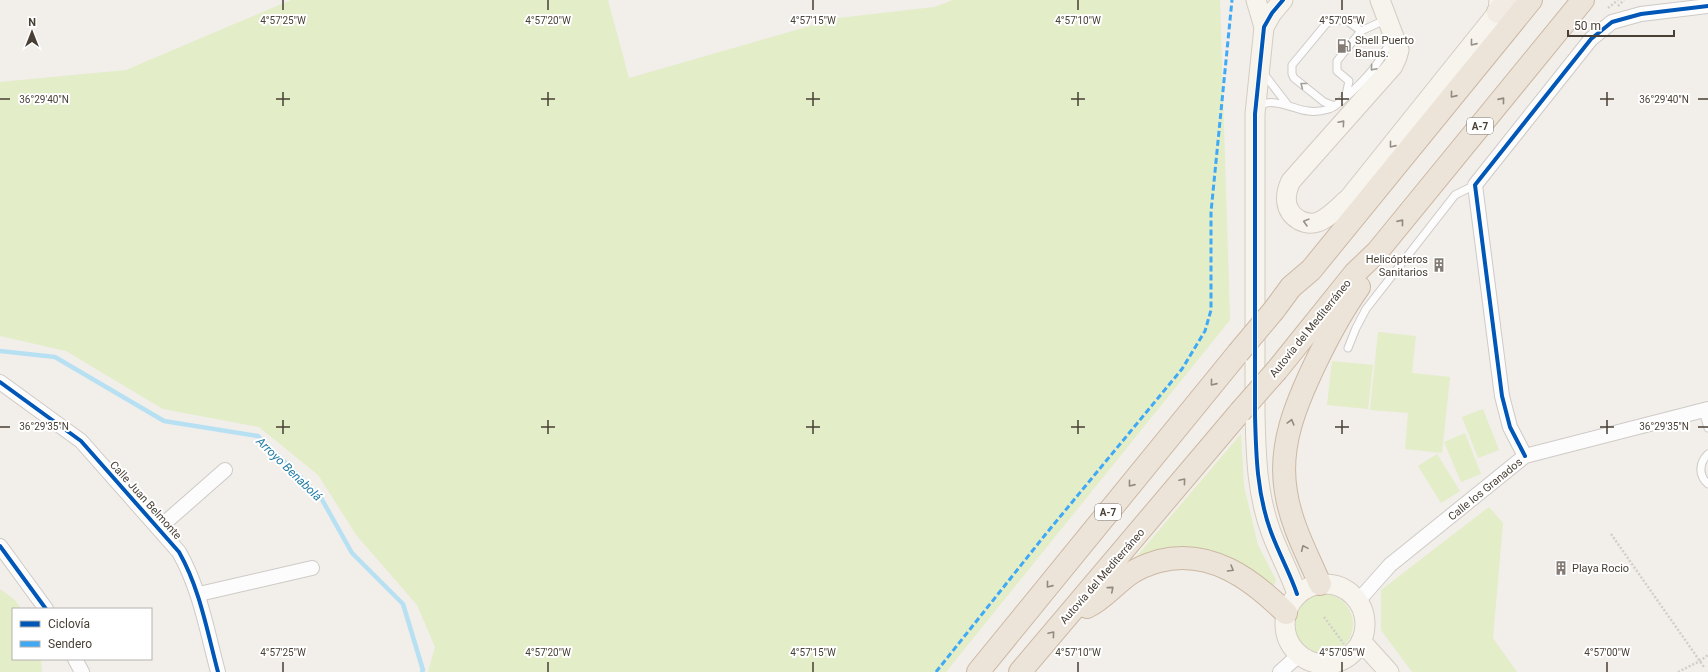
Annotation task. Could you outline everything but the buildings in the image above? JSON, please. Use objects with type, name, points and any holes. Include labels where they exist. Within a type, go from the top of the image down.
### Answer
[{"type":"highway","name":"A-7","points":[[978,672],[1274,310],[1290,287],[1310,270],[1531,0]]},
{"type":"highway","name":"Autovía del Mediterráneo","points":[[1020,672],[1066,617],[1125,551],[1240,412],[1277,370],[1355,273],[1377,252],[1583,0]]},
{"type":"highway","points":[[1290,287],[1301,263],[1339,215],[1349,198]]},
{"type":"highway","points":[[1320,584],[1297,533],[1286,492],[1284,470],[1288,432],[1293,413],[1302,390],[1327,338],[1363,282],[1377,252]]},
{"type":"highway","points":[[1066,617],[1095,604],[1131,573],[1146,565],[1170,559],[1191,558],[1207,560],[1225,566],[1267,594],[1286,613]]},
{"type":"street","points":[[1256,0],[1264,27],[1255,114],[1256,462],[1264,510],[1276,545],[1293,581],[1297,594]]},
{"type":"street","points":[[1264,27],[1272,13],[1283,0]]},
{"type":"street","points":[[1380,0],[1399,50],[1398,57],[1392,66],[1290,181],[1286,191],[1287,206],[1290,213],[1306,223],[1314,223],[1326,218],[1349,198],[1501,4]]},
{"type":"street","points":[[1525,456],[1510,427],[1502,396],[1474,185],[1591,39],[1612,22],[1641,14],[1708,6]]},
{"type":"street","name":"Calle Juan Belmonte","points":[[0,382],[81,441],[179,552],[188,568],[199,594],[218,672]]},
{"type":"street","name":"Calle los Granados","points":[[1358,601],[1390,565],[1525,456],[1706,410]]},
{"type":"street","points":[[159,528],[225,470]]},
{"type":"street","points":[[0,546],[45,608]]},
{"type":"street","points":[[199,594],[312,568]]},
{"type":"street","points":[[1320,584],[1336,585],[1350,592],[1358,601],[1363,610],[1365,621],[1365,631],[1357,647],[1343,660],[1324,668],[1309,661],[1299,654],[1289,643],[1285,628],[1286,613],[1290,603],[1297,594],[1308,587],[1320,584]]},
{"type":"street","points":[[1357,647],[1389,672]]},
{"type":"street","points":[[1280,672],[1299,654]]},
{"type":"street","points":[[76,660],[82,672]]},
{"type":"lane","points":[[1255,114],[1260,106],[1265,104],[1286,104],[1306,111],[1319,111],[1335,106],[1375,66],[1391,27],[1361,31],[1346,20],[1332,20],[1326,24],[1292,65],[1291,70],[1294,78],[1324,102],[1335,106]]},
{"type":"lane","points":[[1345,97],[1349,81],[1337,71],[1336,64],[1361,31]]},
{"type":"lane","points":[[1260,67],[1270,84],[1286,104]]},
{"type":"lane","points":[[1348,348],[1366,309],[1455,195],[1474,185]]},
{"type":"lane","points":[[1706,410],[1708,428]]},
{"type":"lane","points":[[1708,454],[1703,460],[1701,466],[1701,475],[1708,484]]},
{"type":"path","points":[[1606,11],[1618,0]]},
{"type":"path","points":[[1611,534],[1704,667]]},
{"type":"path","points":[[1324,617],[1357,647]]},
{"type":"path","points":[[1678,672],[1700,661],[1708,655]]},
{"type":"green space","points":[[291,0],[608,0],[629,78],[838,18],[934,7],[953,0],[1220,0],[1230,320],[946,672],[428,672],[435,647],[417,605],[357,536],[318,475],[259,427],[163,409],[66,351],[0,336],[0,82],[126,70]]},
{"type":"green space","points":[[1378,332],[1416,336],[1412,373],[1450,377],[1442,453],[1405,449],[1408,413],[1370,410]]},
{"type":"green space","points":[[1332,361],[1373,365],[1368,409],[1327,405]]},
{"type":"green space","points":[[1483,409],[1499,450],[1478,458],[1462,417]]},
{"type":"green space","points":[[1465,433],[1481,474],[1461,482],[1444,442]]},
{"type":"green space","points":[[1241,434],[1244,486],[1258,545],[1276,580],[1273,588],[1236,565],[1131,563]]},
{"type":"green space","points":[[1437,454],[1460,491],[1441,503],[1418,466]]},
{"type":"green space","points":[[1489,507],[1503,523],[1493,638],[1517,672],[1412,672],[1381,630],[1381,590]]},
{"type":"green space","points":[[0,589],[15,600],[20,608],[12,608],[12,660],[41,660],[42,672],[0,672]]},
{"type":"green space","points":[[1323,594],[1340,599],[1348,607],[1353,624],[1348,641],[1340,649],[1323,654],[1306,649],[1298,641],[1293,624],[1298,607],[1306,599]]},
{"type":"waterway","name":"Arroyo Benabolá","points":[[0,351],[55,357],[164,421],[258,436],[320,496],[352,553],[403,604],[423,670],[422,672]]},
{"type":"marked path","points":[[936,672],[1045,535],[1182,369],[1205,331],[1211,310],[1211,212],[1232,0]]},
{"type":"cycle path","points":[[1283,0],[1272,13],[1264,27],[1255,114],[1255,415],[1258,475],[1266,518],[1297,594]]},
{"type":"cycle path","points":[[1525,456],[1510,427],[1502,396],[1475,185],[1591,39],[1612,22],[1641,14],[1708,6]]},
{"type":"cycle path","points":[[0,382],[81,441],[179,552],[198,595],[218,672]]},
{"type":"cycle path","points":[[0,546],[45,608]]},
{"type":"place","name":"Shell Puerto Banus.","points":[[1344,46]]},
{"type":"place","name":"Helicópteros Sanitarios","points":[[1439,265]]},
{"type":"place","name":"Playa Rocio","points":[[1561,568]]}]
